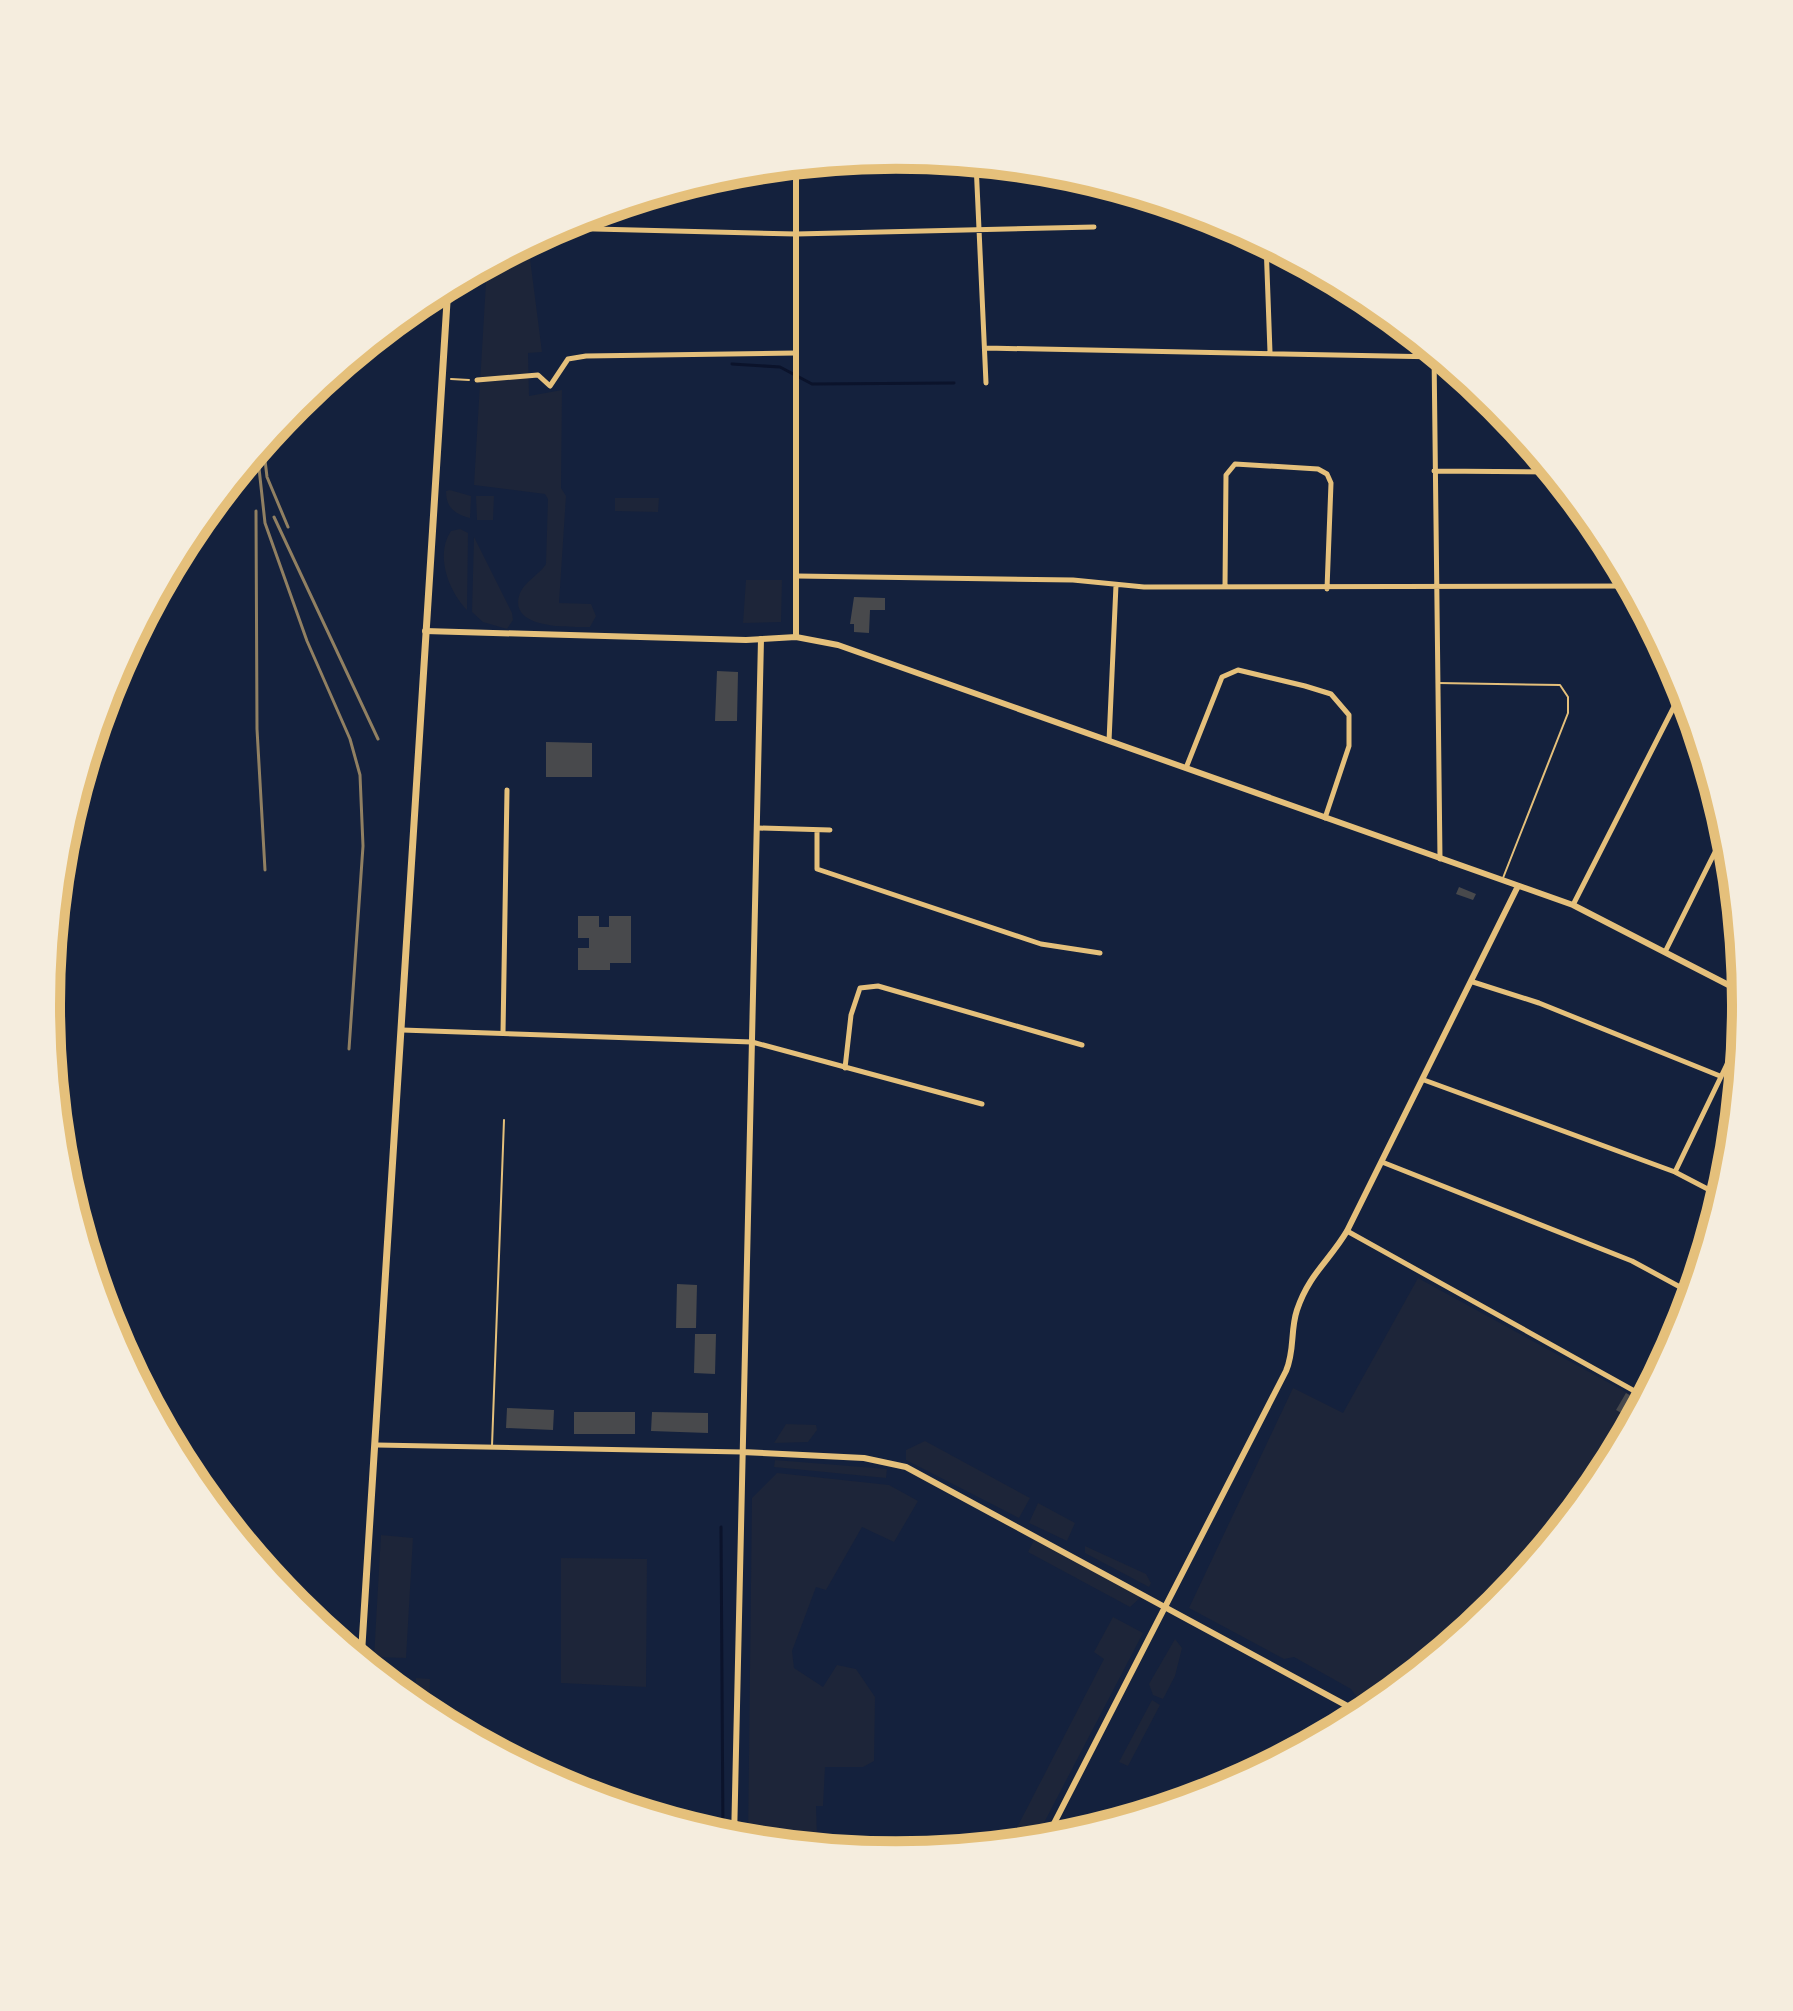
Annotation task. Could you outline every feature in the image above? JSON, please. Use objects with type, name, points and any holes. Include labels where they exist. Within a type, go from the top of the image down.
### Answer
[{"type":"main road","points":[[796,175],[796,637]]},
{"type":"main road","points":[[362,1648],[447,301]]},
{"type":"main road","points":[[425,631],[761,639],[796,637],[838,645],[1573,905],[1732,987]]},
{"type":"main road","points":[[734,1826],[761,639]]},
{"type":"main road","points":[[1052,1827],[1286,1371],[1294,1348],[1295,1316],[1318,1265],[1347,1231],[1518,886]]},
{"type":"main road","points":[[742,1452],[864,1458],[906,1467],[1350,1708]]},
{"type":"street","points":[[976,173],[986,383]]},
{"type":"street","points":[[587,229],[796,234],[978,227],[1094,227]]},
{"type":"street","points":[[1267,256],[1270,352]]},
{"type":"street","points":[[986,348],[1421,355]]},
{"type":"street","points":[[477,380],[538,375],[550,386],[568,359],[586,356],[796,353]]},
{"type":"street","points":[[1436,367],[1434,471],[1440,859]]},
{"type":"street","points":[[1225,587],[1226,475],[1235,464],[1318,469],[1327,474],[1331,483],[1327,589]]},
{"type":"street","points":[[1434,471],[1540,472]]},
{"type":"street","points":[[797,576],[1073,580],[1116,585],[1327,589],[1620,586]]},
{"type":"street","points":[[1109,741],[1116,585]]},
{"type":"street","points":[[1186,768],[1222,677],[1238,670],[1256,672],[1331,694],[1349,715],[1349,746],[1325,818]]},
{"type":"street","points":[[1573,905],[1676,703]]},
{"type":"street","points":[[503,1033],[507,790]]},
{"type":"street","points":[[758,828],[830,830]]},
{"type":"street","points":[[817,830],[817,869],[1041,944],[1100,953]]},
{"type":"street","points":[[1665,952],[1718,846]]},
{"type":"street","points":[[1473,982],[1539,1003],[1720,1076]]},
{"type":"street","points":[[845,1068],[854,1000],[860,988],[878,986],[1082,1045]]},
{"type":"street","points":[[402,1030],[752,1042],[982,1104]]},
{"type":"street","points":[[1675,1172],[1731,1054]]},
{"type":"street","points":[[1424,1080],[1675,1172],[1712,1191]]},
{"type":"street","points":[[1382,1162],[1632,1261],[1683,1289]]},
{"type":"street","points":[[1347,1231],[1638,1393]]},
{"type":"street","points":[[377,1445],[742,1452]]},
{"type":"lane","points":[[1437,683],[1560,685],[1568,697],[1568,713],[1501,881]]},
{"type":"lane","points":[[492,1447],[504,1120]]},
{"type":"path","points":[[442,379],[477,380]]},
{"type":"shaded area","points":[[529,254],[542,352],[528,353],[529,396],[562,390],[561,488],[566,496],[559,603],[591,604],[596,616],[590,627],[543,624],[522,614],[518,605],[522,589],[546,564],[548,499],[545,494],[474,485],[486,277]]},
{"type":"shaded area","points":[[446,491],[471,496],[470,518],[450,506]]},
{"type":"shaded area","points":[[476,496],[494,496],[493,520],[477,520]]},
{"type":"shaded area","points":[[615,498],[659,498],[658,512],[615,511]]},
{"type":"shaded area","points":[[460,529],[468,533],[467,610],[449,583],[444,561],[446,540],[451,531]]},
{"type":"shaded area","points":[[474,537],[512,613],[513,620],[507,629],[483,622],[472,612]]},
{"type":"shaded area","points":[[746,580],[782,580],[781,622],[743,623]]},
{"type":"shaded area","points":[[1418,1278],[1635,1397],[1576,1493],[1525,1557],[1448,1634],[1361,1701],[1351,1689],[1294,1657],[1284,1659],[1189,1608],[1293,1388],[1343,1413]]},
{"type":"shaded area","points":[[786,1424],[816,1425],[817,1430],[808,1442],[774,1443]]},
{"type":"shaded area","points":[[925,1441],[1030,1498],[1019,1518],[906,1460],[906,1450]]},
{"type":"shaded area","points":[[775,1460],[887,1469],[886,1478],[774,1467]]},
{"type":"shaded area","points":[[777,1473],[889,1485],[918,1501],[894,1542],[862,1527],[826,1590],[816,1587],[792,1651],[794,1668],[823,1687],[837,1665],[856,1669],[875,1697],[874,1761],[863,1767],[825,1767],[823,1806],[816,1806],[817,1836],[813,1837],[748,1829],[752,1498]]},
{"type":"shaded area","points":[[1038,1503],[1075,1523],[1067,1541],[1029,1523]]},
{"type":"shaded area","points":[[381,1535],[413,1538],[406,1658],[374,1657]]},
{"type":"shaded area","points":[[1034,1540],[1141,1597],[1130,1607],[1028,1552]]},
{"type":"shaded area","points":[[1085,1546],[1146,1574],[1151,1583],[1149,1587],[1085,1553]]},
{"type":"shaded area","points":[[561,1558],[647,1559],[646,1687],[561,1683]]},
{"type":"shaded area","points":[[1113,1617],[1143,1633],[1041,1829],[1014,1834],[1104,1659],[1094,1652]]},
{"type":"shaded area","points":[[1175,1639],[1182,1648],[1175,1676],[1163,1699],[1153,1695],[1149,1684]]},
{"type":"shaded area","points":[[416,1678],[430,1679],[429,1699],[416,1690]]},
{"type":"shaded area","points":[[1152,1700],[1160,1705],[1128,1766],[1119,1762]]},
{"type":"building","points":[[854,597],[885,598],[885,610],[870,610],[869,633],[854,632],[854,624],[850,624]]},
{"type":"building","points":[[717,671],[738,672],[737,721],[715,721]]},
{"type":"building","points":[[546,742],[592,743],[592,777],[546,777]]},
{"type":"building","points":[[1459,887],[1476,894],[1473,900],[1456,894]]},
{"type":"building","points":[[578,916],[599,916],[599,927],[609,927],[609,916],[631,916],[631,963],[610,963],[610,970],[578,970],[578,948],[589,948],[589,938],[578,938]]},
{"type":"building","points":[[677,1284],[697,1285],[696,1328],[676,1328]]},
{"type":"building","points":[[695,1334],[716,1334],[715,1374],[694,1373]]},
{"type":"building","points":[[1626,1393],[1635,1398],[1626,1415],[1616,1410]]},
{"type":"building","points":[[507,1408],[554,1410],[553,1430],[506,1428]]},
{"type":"building","points":[[574,1412],[635,1412],[635,1434],[574,1434]]},
{"type":"building","points":[[652,1412],[708,1413],[708,1433],[651,1431]]},
{"type":"waterway","points":[[732,364],[780,367],[812,384],[954,383]]},
{"type":"waterway","points":[[721,1527],[723,1824]]},
{"type":"railway","points":[[265,458],[267,477],[288,527]]},
{"type":"railway","points":[[259,465],[265,523],[307,641],[350,739],[360,775],[363,846],[349,1049]]},
{"type":"railway","points":[[256,511],[257,729],[265,870]]},
{"type":"railway","points":[[274,517],[378,739]]}]
